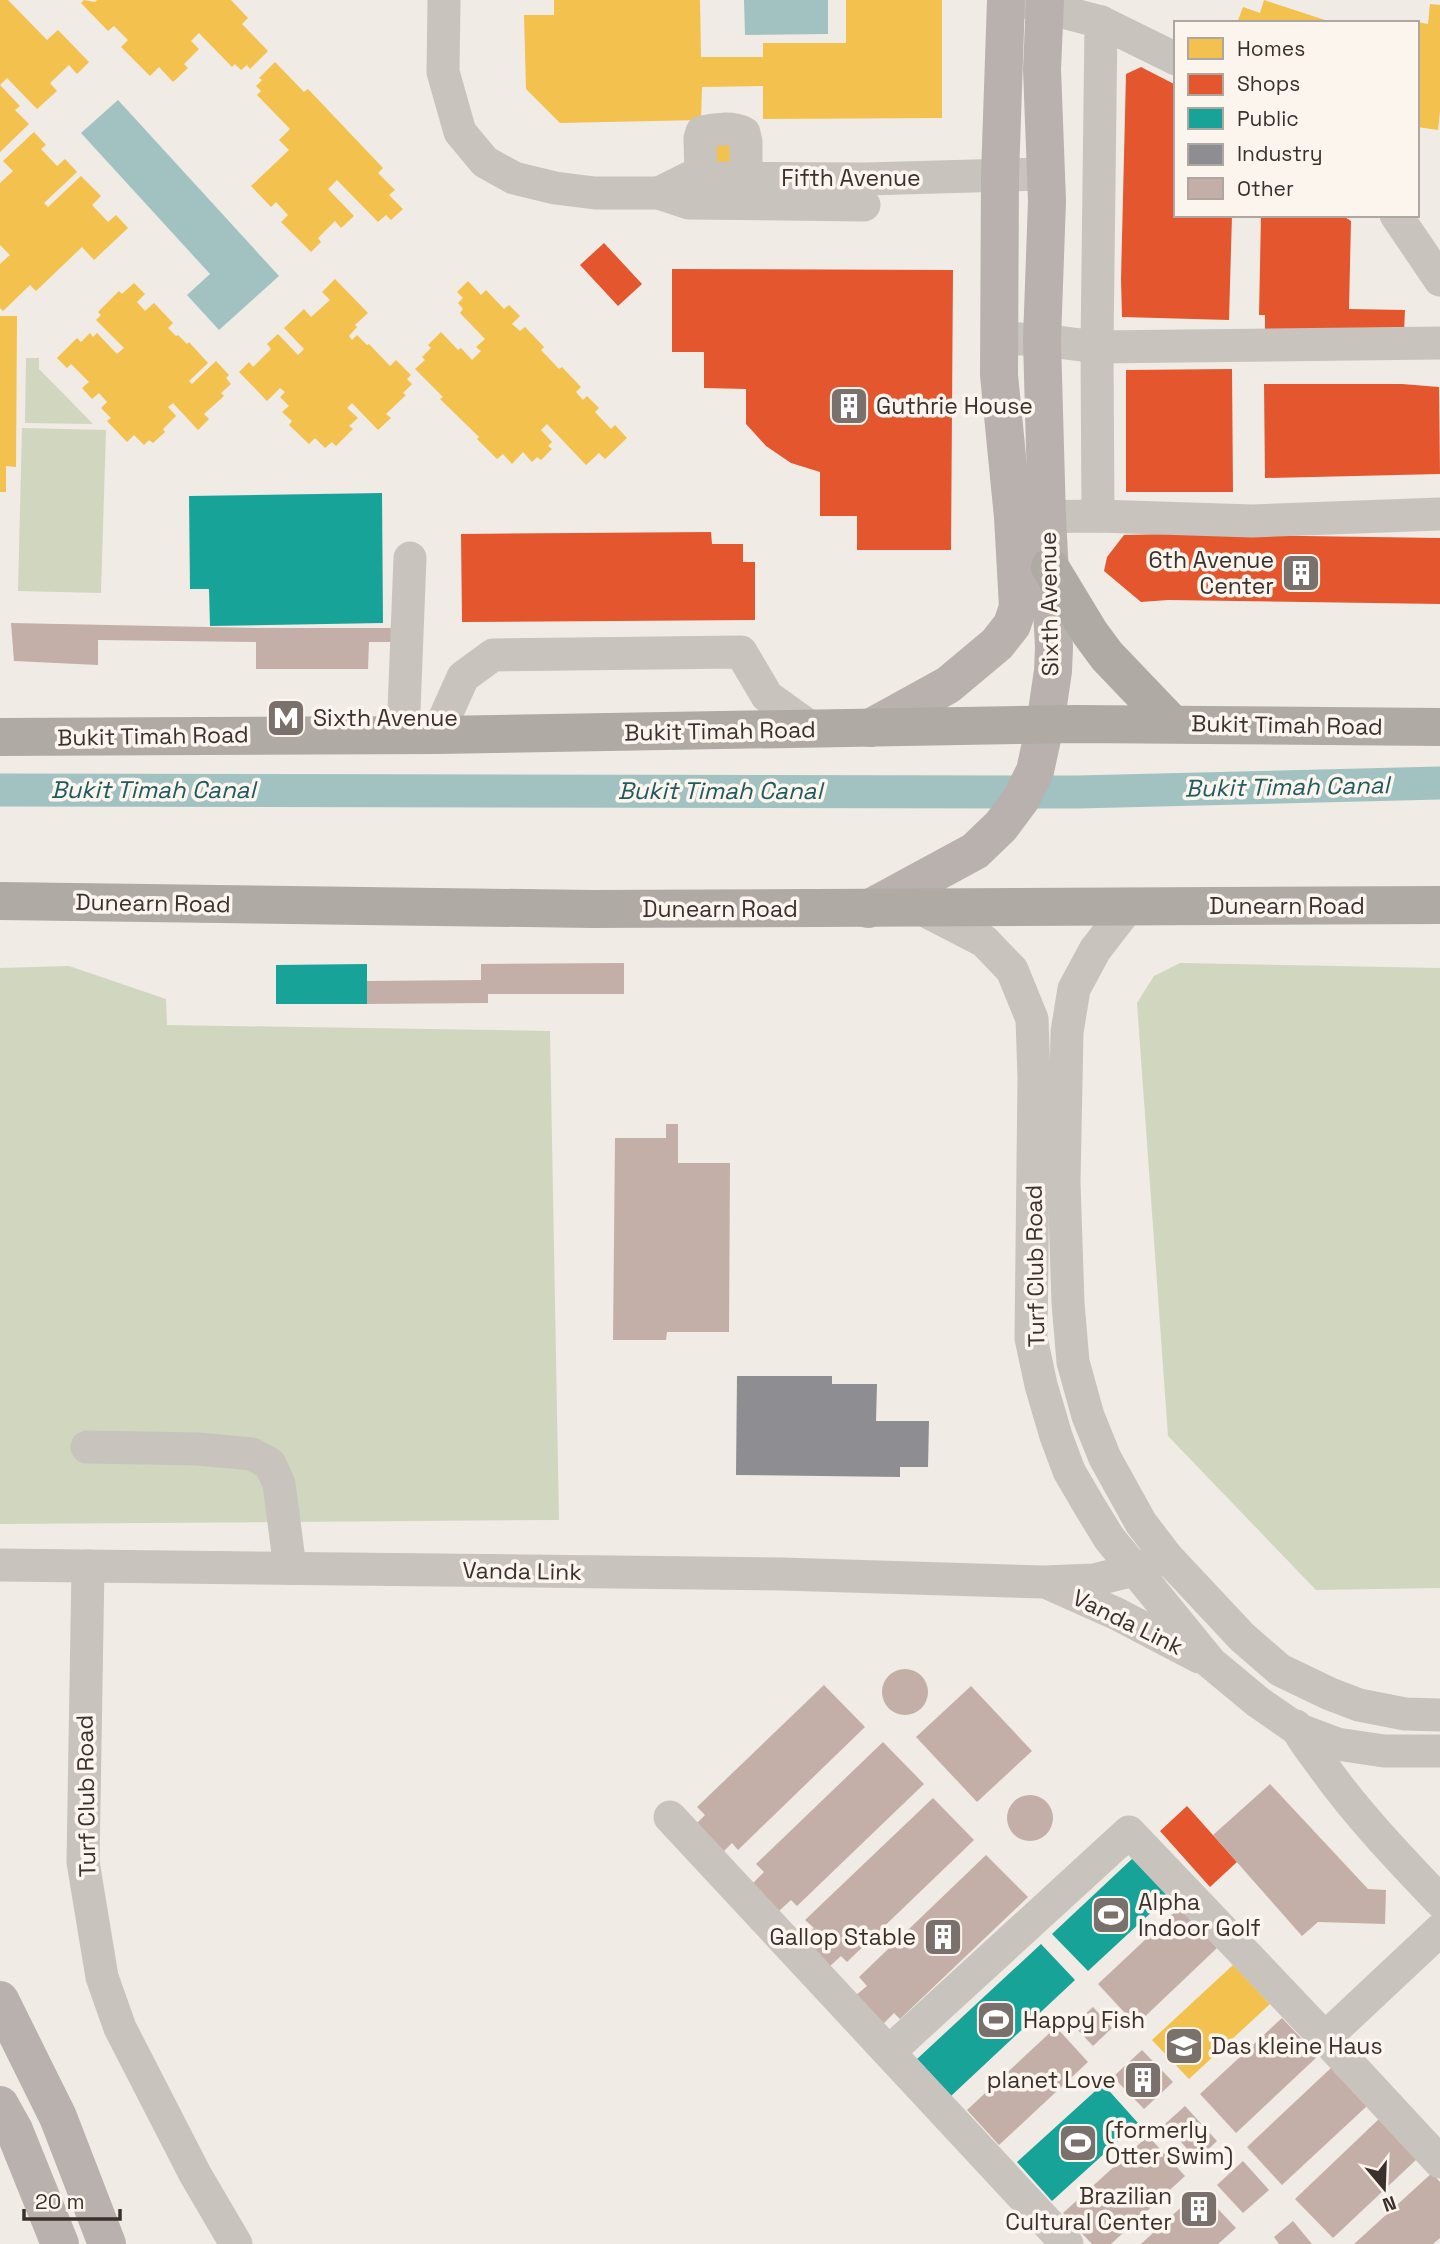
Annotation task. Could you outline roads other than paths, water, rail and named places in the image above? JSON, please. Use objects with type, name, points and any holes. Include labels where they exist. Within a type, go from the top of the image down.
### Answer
[{"type":"highway","points":[[1051,567],[1090,633],[1107,656],[1172,724]]},
{"type":"highway","name":"Bukit Timah Road","points":[[0,737],[420,735],[1172,724],[1440,727]]},
{"type":"highway","name":"Dunearn Road","points":[[0,901],[592,909],[1440,905]]},
{"type":"main road","name":"Sixth Avenue","points":[[868,909],[975,851],[1001,826],[1021,799],[1035,771],[1045,725],[1053,671],[1051,567],[1030,518],[999,375],[1000,190],[1006,0]]},
{"type":"main road","name":"Sixth Avenue","points":[[870,729],[948,685],[997,643],[1012,625],[1018,607],[1030,518],[1042,340],[1046,188],[1042,69],[1036,2]]},
{"type":"main road","points":[[0,2000],[58,2117],[107,2244]]},
{"type":"main road","points":[[0,2105],[14,2130],[60,2244]]},
{"type":"street","name":"Fifth Avenue","points":[[444,0],[443,72],[460,132],[485,162],[514,178],[555,188],[595,193],[659,193],[689,178],[698,202]]},
{"type":"street","points":[[1036,2],[1101,22],[1174,57]]},
{"type":"street","points":[[1098,516],[1101,22]]},
{"type":"street","points":[[698,202],[702,132],[738,130],[744,133],[746,178]]},
{"type":"street","name":"Fifth Avenue","points":[[698,202],[746,178],[865,192]]},
{"type":"street","name":"Fifth Avenue","points":[[698,202],[865,192],[1046,188]]},
{"type":"street","points":[[1397,217],[1440,280]]},
{"type":"street","points":[[998,338],[1097,346],[1440,343]]},
{"type":"street","points":[[1030,518],[1098,516],[1252,521],[1440,514]]},
{"type":"street","points":[[410,558],[420,735]]},
{"type":"street","points":[[420,735],[463,677],[493,655],[741,652],[767,696],[814,730]]},
{"type":"street","name":"Turf Club Road","points":[[1129,906],[1096,950],[1074,989],[1067,1032],[1064,1182],[1069,1303],[1073,1362],[1088,1416],[1105,1458],[1141,1524],[1167,1557],[1242,1637],[1280,1670],[1359,1705],[1405,1714],[1440,1715]]},
{"type":"street","name":"Turf Club Road","points":[[922,909],[984,941],[1012,970],[1032,1019],[1034,1090],[1031,1338],[1041,1385],[1069,1471],[1109,1538],[1211,1663],[1237,1687],[1297,1729],[1338,1744],[1384,1751],[1440,1751]]},
{"type":"street","points":[[87,1447],[252,1454],[270,1464],[279,1484],[290,1567]]},
{"type":"street","name":"Vanda Link","points":[[0,1565],[782,1574],[1044,1582],[1094,1580],[1134,1570],[1167,1557]]},
{"type":"street","name":"Turf Club Road","points":[[88,1566],[83,1861],[102,1977],[120,2028],[195,2174],[236,2244]]},
{"type":"street","name":"Vanda Link","points":[[1044,1582],[1117,1614],[1211,1663]]},
{"type":"street","points":[[1280,1670],[1297,1729],[1354,1806],[1396,1856],[1440,1901]]},
{"type":"street","points":[[670,1817],[1067,2244]]},
{"type":"street","points":[[888,2052],[1129,1832],[1440,2162]]},
{"type":"street","points":[[1325,2038],[1440,1930]]},
{"type":"water","points":[[744,0],[828,0],[828,34],[745,35]]},
{"type":"water","points":[[118,100],[279,276],[219,330],[187,295],[210,274],[81,133]]},
{"type":"waterway","name":"Bukit Timah Canal","points":[[0,790],[1077,792],[1440,783]]},
{"type":"place","name":"Guthrie House","points":[[849,406]]},
{"type":"place","name":"6th Avenue Center","points":[[1301,573]]},
{"type":"place","name":"Sixth Avenue","points":[[286,718]]},
{"type":"place","name":"Alpha Indoor Golf","points":[[1111,1915]]},
{"type":"place","name":"Gallop Stable","points":[[943,1937]]},
{"type":"place","name":"Happy Fish","points":[[996,2020]]},
{"type":"place","name":"Das kleine Haus","points":[[1184,2046]]},
{"type":"place","name":"planet Love","points":[[1143,2080]]},
{"type":"place","name":"(formerly Otter Swim)","points":[[1078,2143]]},
{"type":"place","name":"Brazilian Cultural Center","points":[[1199,2209]]}]
